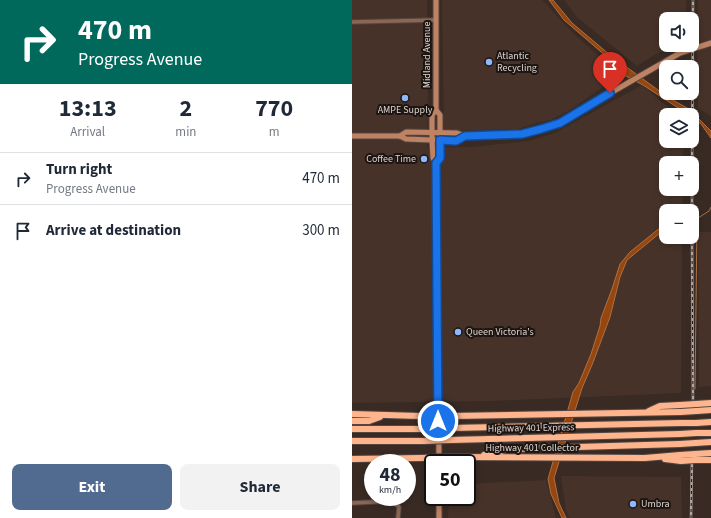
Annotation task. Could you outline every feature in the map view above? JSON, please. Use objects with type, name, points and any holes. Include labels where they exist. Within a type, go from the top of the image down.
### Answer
[{"type":"highway","points":[[352,414],[384,416],[452,416],[645,412],[711,403]]},
{"type":"highway","points":[[681,408],[696,411],[711,410]]},
{"type":"highway","points":[[352,421],[369,421],[384,416]]},
{"type":"highway","name":"Highway 401 Express","points":[[352,430],[711,422]]},
{"type":"highway","name":"Highway 401 Express","points":[[352,441],[423,441],[711,433]]},
{"type":"highway","points":[[476,457],[508,449],[711,442]]},
{"type":"highway","points":[[695,457],[711,453]]},
{"type":"highway","name":"Highway 401 Collector","points":[[476,457],[695,457]]},
{"type":"highway","points":[[695,457],[711,460]]},
{"type":"highway","name":"Highway 401 Collector","points":[[352,459],[424,458]]},
{"type":"main road","name":"Midland Avenue","points":[[436,0],[436,110],[440,115],[440,158],[436,163]]},
{"type":"main road","points":[[400,136],[406,132],[457,133],[465,136],[522,134],[560,123],[680,53],[711,43]]},
{"type":"main road","name":"Midland Avenue","points":[[436,110],[432,115],[432,140],[433,158],[436,163],[438,454]]},
{"type":"main road","points":[[352,136],[400,136],[406,139],[456,141],[465,136]]},
{"type":"main road","points":[[439,506],[439,518]]},
{"type":"street","points":[[352,22],[436,20]]},
{"type":"street","points":[[352,503],[393,501],[399,507],[398,518]]},
{"type":"shaded area","points":[[352,0],[427,0],[427,147],[472,147],[528,141],[555,133],[642,85],[669,108],[659,108],[659,148],[684,148],[683,156],[659,156],[659,196],[683,196],[682,204],[659,204],[659,244],[682,244],[681,393],[490,401],[352,403]]},
{"type":"shaded area","name":"Atlantic Recycling","points":[[442,0],[542,0],[574,34],[620,75],[570,110],[550,120],[517,129],[444,131]]},
{"type":"shaded area","points":[[549,0],[553,0],[572,23],[610,55],[659,91],[659,95],[622,74],[614,63],[564,20]]},
{"type":"shaded area","points":[[564,0],[686,0],[686,12],[659,12],[659,52],[661,52],[637,66],[577,17]]},
{"type":"shaded area","points":[[698,0],[711,0],[711,116],[698,108],[699,60],[697,60],[697,52],[699,52],[699,12],[698,12]]},
{"type":"shaded area","points":[[666,100],[673,100],[687,108],[678,108]]},
{"type":"shaded area","points":[[699,119],[711,131],[711,138],[699,122]]},
{"type":"shaded area","points":[[659,229],[659,234],[627,260],[620,277],[610,317],[582,388],[554,478],[559,503],[566,518],[562,518],[551,494],[548,479],[573,392],[579,383],[591,354],[601,318],[620,264],[630,252]]},
{"type":"shaded area","points":[[699,232],[711,232],[711,386],[699,387]]},
{"type":"shaded area","points":[[561,476],[681,477],[682,518],[570,518],[566,510]]},
{"type":"shaded area","points":[[546,480],[556,518],[448,518],[449,506],[476,506],[476,484]]},
{"type":"waterway","points":[[695,389],[697,223],[698,218],[709,211],[711,207]]},
{"type":"railway","points":[[692,156],[693,0]]},
{"type":"railway","points":[[692,196],[692,204]]},
{"type":"railway","points":[[692,244],[693,402]]},
{"type":"railway","points":[[691,518],[692,457]]},
{"type":"place","name":"Atlantic Recycling","points":[[489,62]]},
{"type":"place","name":"AMPE Supply","points":[[405,98]]},
{"type":"place","name":"Coffee Time","points":[[424,159]]},
{"type":"place","name":"Queen Victoria's","points":[[458,332]]},
{"type":"place","name":"Umbra","points":[[633,504]]},
{"type":"route","points":[[438,421],[436,163],[440,158],[440,140],[456,141],[465,136],[522,134],[541,129],[560,123],[610,93]]}]
